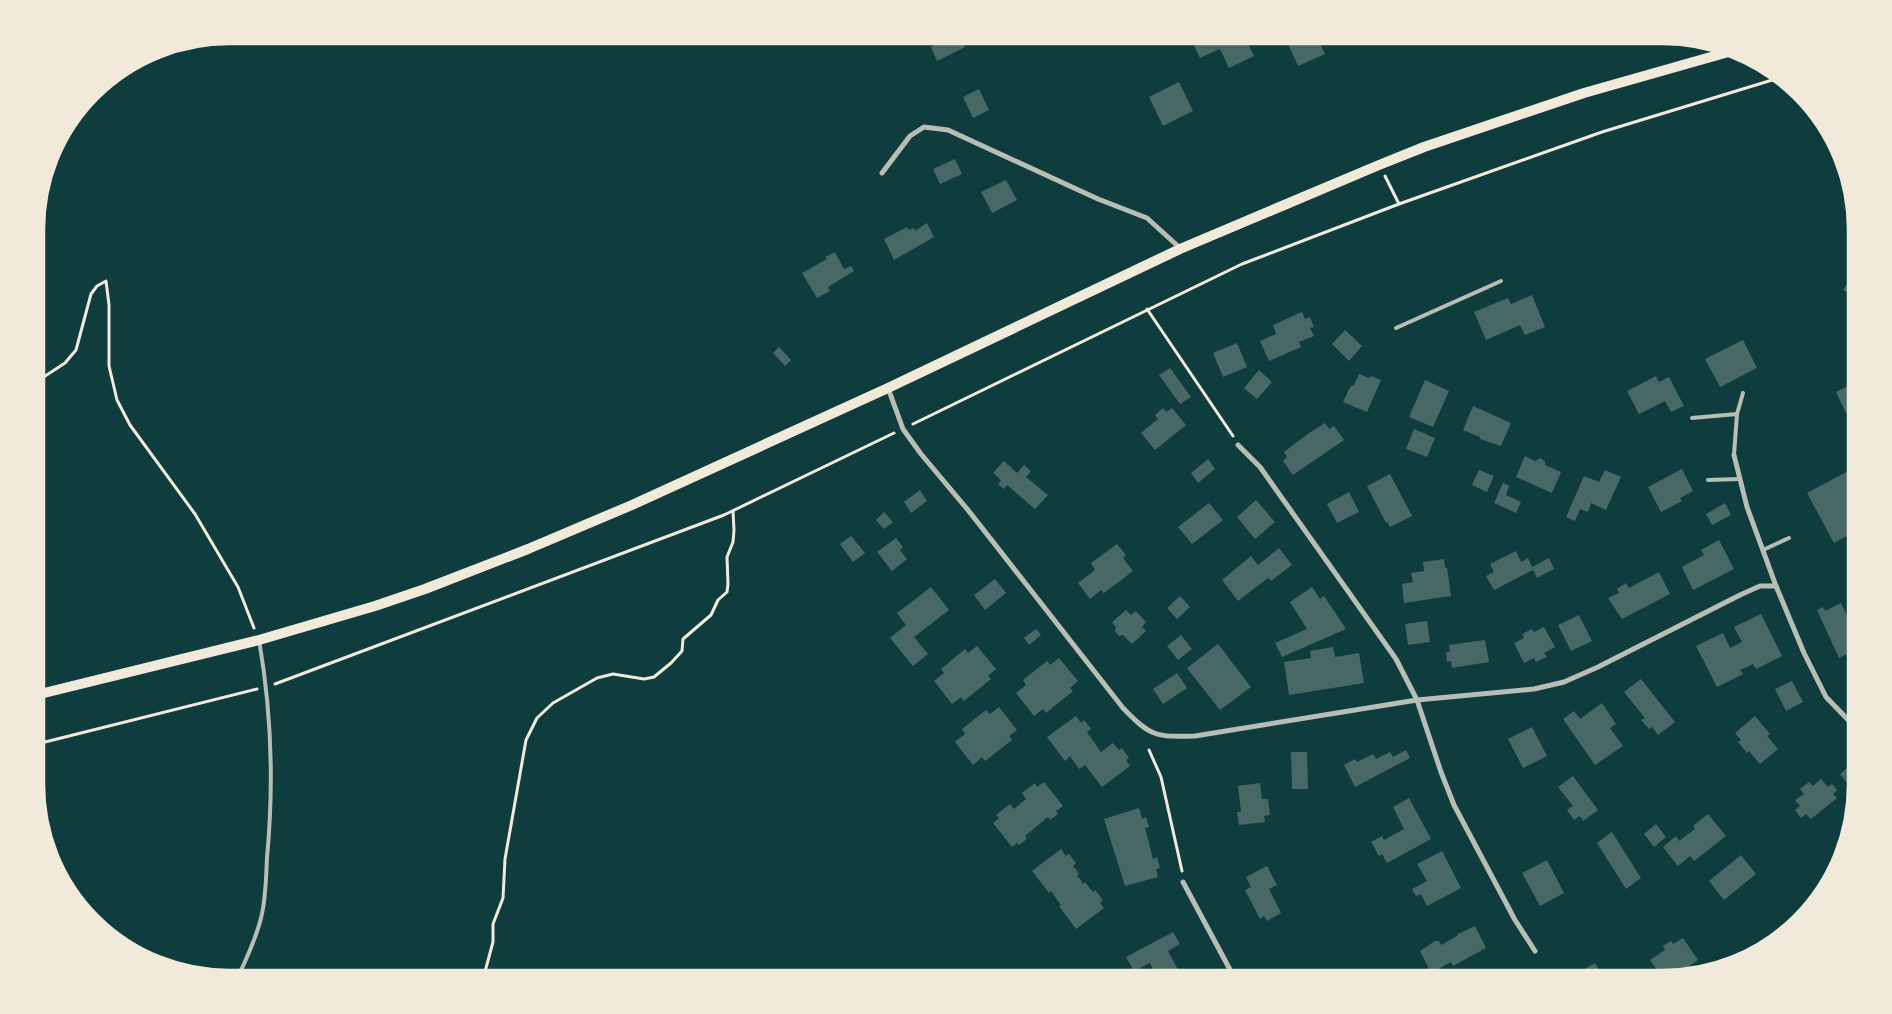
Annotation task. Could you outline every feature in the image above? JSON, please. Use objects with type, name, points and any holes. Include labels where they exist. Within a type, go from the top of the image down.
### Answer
[{"type":"main road","points":[[44,693],[259,640],[375,606],[528,549],[632,505],[888,388],[1180,248],[1379,164],[1584,93],[1722,54]]},
{"type":"street","points":[[882,173],[910,136],[924,127],[948,130],[1098,199],[1147,218],[1180,248]]},
{"type":"street","points":[[888,388],[903,429],[921,454],[968,510],[1124,708],[1148,731],[1159,736],[1196,736],[1417,700],[1534,689],[1564,682],[1598,667],[1740,595],[1760,586],[1776,586]]},
{"type":"street","points":[[1238,445],[1260,467],[1392,653],[1417,700],[1454,806],[1515,920],[1535,951]]},
{"type":"street","points":[[1734,455],[1739,479],[1763,550],[1804,653],[1826,697],[1848,720]]},
{"type":"street","points":[[1183,882],[1230,970]]},
{"type":"lane","points":[[1396,328],[1501,281]]},
{"type":"lane","points":[[1734,455],[1737,414],[1743,393]]},
{"type":"lane","points":[[1692,418],[1737,414]]},
{"type":"lane","points":[[1708,480],[1739,479]]},
{"type":"lane","points":[[1763,550],[1789,538]]},
{"type":"lane","points":[[241,970],[261,919],[271,796],[267,687],[259,640]]},
{"type":"path","points":[[918,422],[1242,264],[1399,204],[1602,132],[1774,80]]},
{"type":"path","points":[[1379,164],[1399,204]]},
{"type":"path","points":[[44,377],[65,363],[76,350],[91,294],[97,286],[106,281],[110,305],[110,366],[117,400],[130,425],[195,514],[234,580],[259,640]]},
{"type":"path","points":[[1147,309],[1238,445]]},
{"type":"path","points":[[44,742],[267,687],[733,511],[895,433]]},
{"type":"path","points":[[485,970],[493,942],[493,924],[503,898],[504,859],[524,749],[526,740],[537,718],[553,703],[597,678],[613,674],[644,679],[654,677],[671,663],[682,650],[683,639],[711,616],[718,600],[727,592],[727,557],[733,542],[733,511]]},
{"type":"path","points":[[1149,750],[1161,777],[1181,864],[1183,882]]},
{"type":"building","points":[[936,44],[964,44],[965,47],[937,61],[931,47]]},
{"type":"building","points":[[1193,44],[1248,44],[1254,56],[1229,68],[1220,49],[1200,58]]},
{"type":"building","points":[[1288,44],[1320,44],[1325,54],[1298,66]]},
{"type":"building","points":[[1179,82],[1193,111],[1163,126],[1149,97]]},
{"type":"building","points":[[979,89],[989,110],[973,118],[963,97]]},
{"type":"building","points":[[955,159],[962,174],[940,184],[933,169]]},
{"type":"building","points":[[1006,180],[1017,200],[992,213],[981,192]]},
{"type":"building","points":[[927,223],[934,237],[894,260],[884,239],[907,227],[909,230],[914,228],[915,231]]},
{"type":"building","points":[[835,252],[844,269],[851,266],[854,271],[828,287],[830,291],[817,298],[802,273],[827,259],[825,257]]},
{"type":"building","points":[[1848,283],[1848,293],[1843,290]]},
{"type":"building","points":[[1532,295],[1545,327],[1525,335],[1520,325],[1486,340],[1474,312],[1508,298],[1511,304]]},
{"type":"building","points":[[1302,312],[1305,319],[1310,317],[1314,327],[1310,328],[1314,336],[1299,342],[1301,347],[1269,361],[1260,341],[1276,334],[1273,325]]},
{"type":"building","points":[[1345,330],[1362,346],[1349,361],[1332,344]]},
{"type":"building","points":[[1743,340],[1757,368],[1720,387],[1705,359]]},
{"type":"building","points":[[1237,343],[1247,367],[1223,377],[1213,353]]},
{"type":"building","points":[[779,347],[791,360],[785,366],[773,353]]},
{"type":"building","points":[[1170,368],[1191,397],[1180,404],[1159,375]]},
{"type":"building","points":[[1259,370],[1272,382],[1257,399],[1244,388]]},
{"type":"building","points":[[1359,374],[1381,380],[1367,412],[1343,402]]},
{"type":"building","points":[[1656,376],[1659,382],[1669,377],[1684,406],[1671,412],[1665,401],[1639,414],[1627,391]]},
{"type":"building","points":[[1425,380],[1449,391],[1433,427],[1409,417]]},
{"type":"building","points":[[1848,386],[1848,412],[1846,413],[1836,392]]},
{"type":"building","points":[[1473,406],[1511,423],[1501,446],[1480,439],[1480,437],[1463,430]]},
{"type":"building","points":[[1163,408],[1166,412],[1172,408],[1186,425],[1155,450],[1141,433],[1158,419],[1155,415]]},
{"type":"building","points":[[1325,423],[1329,429],[1334,426],[1344,440],[1293,475],[1283,461],[1287,457],[1284,452]]},
{"type":"building","points":[[1414,429],[1435,438],[1427,457],[1406,449]]},
{"type":"building","points":[[1525,456],[1535,461],[1541,458],[1545,465],[1561,472],[1552,493],[1516,477]]},
{"type":"building","points":[[1208,459],[1215,469],[1198,483],[1191,473]]},
{"type":"building","points":[[1004,461],[1017,473],[1024,465],[1031,471],[1026,477],[1048,495],[1035,509],[1007,485],[1004,489],[998,484],[1001,480],[993,473]]},
{"type":"building","points":[[1682,469],[1693,491],[1680,498],[1682,501],[1661,512],[1648,487]]},
{"type":"building","points":[[1479,470],[1494,476],[1487,492],[1472,485]]},
{"type":"building","points":[[1605,470],[1621,477],[1606,510],[1591,503],[1588,512],[1580,509],[1575,521],[1566,517],[1584,476],[1599,482]]},
{"type":"building","points":[[1848,471],[1848,535],[1834,543],[1807,493]]},
{"type":"building","points":[[1390,474],[1412,516],[1390,527],[1386,523],[1367,486]]},
{"type":"building","points":[[1503,483],[1509,486],[1506,495],[1521,502],[1516,513],[1494,503]]},
{"type":"building","points":[[920,490],[927,501],[911,513],[904,502]]},
{"type":"building","points":[[1349,492],[1359,512],[1337,523],[1327,504]]},
{"type":"building","points":[[1256,500],[1275,522],[1255,539],[1237,517]]},
{"type":"building","points":[[1209,503],[1223,520],[1192,544],[1178,527]]},
{"type":"building","points":[[1725,503],[1731,515],[1712,525],[1706,514]]},
{"type":"building","points":[[884,512],[893,522],[884,529],[876,520]]},
{"type":"building","points":[[851,536],[865,553],[853,562],[840,544]]},
{"type":"building","points":[[896,538],[903,547],[900,550],[907,559],[892,571],[877,552]]},
{"type":"building","points":[[1719,540],[1734,569],[1693,590],[1682,567],[1704,555],[1701,550]]},
{"type":"building","points":[[1117,544],[1126,555],[1123,558],[1133,571],[1104,593],[1101,590],[1090,599],[1078,583],[1095,570],[1091,563]]},
{"type":"building","points":[[1279,548],[1292,565],[1271,581],[1268,578],[1238,601],[1222,580],[1251,556],[1258,565]]},
{"type":"building","points":[[1516,551],[1521,562],[1528,558],[1532,567],[1549,558],[1554,569],[1537,578],[1533,570],[1494,590],[1486,576],[1494,572],[1490,564]]},
{"type":"building","points":[[1444,559],[1451,596],[1404,603],[1402,584],[1413,582],[1411,573],[1424,571],[1423,562]]},
{"type":"building","points":[[1659,572],[1670,594],[1622,619],[1608,598],[1619,593],[1617,589],[1626,583],[1629,588]]},
{"type":"building","points":[[995,579],[1006,593],[985,610],[974,595]]},
{"type":"building","points":[[931,587],[949,610],[914,637],[928,654],[913,666],[890,638],[906,625],[897,613]]},
{"type":"building","points":[[1312,587],[1320,599],[1324,596],[1346,629],[1282,657],[1275,643],[1307,629],[1290,602]]},
{"type":"building","points":[[1180,596],[1190,607],[1177,619],[1167,608]]},
{"type":"building","points":[[1841,603],[1848,618],[1848,654],[1839,658],[1817,610],[1823,607],[1825,611]]},
{"type":"building","points":[[1126,610],[1131,615],[1136,611],[1146,622],[1142,627],[1146,631],[1132,644],[1123,635],[1119,636],[1112,622]]},
{"type":"building","points":[[1761,614],[1782,656],[1756,669],[1753,664],[1740,670],[1743,674],[1717,687],[1696,646],[1723,633],[1730,648],[1742,642],[1734,627]]},
{"type":"building","points":[[1579,615],[1592,641],[1571,651],[1558,625]]},
{"type":"building","points":[[1427,621],[1430,642],[1408,645],[1405,624]]},
{"type":"building","points":[[1544,627],[1555,647],[1544,653],[1547,657],[1536,662],[1534,658],[1524,663],[1514,643],[1524,638],[1522,634],[1532,629],[1534,632]]},
{"type":"building","points":[[1036,629],[1041,635],[1029,645],[1024,638]]},
{"type":"building","points":[[1181,635],[1192,649],[1178,660],[1167,646]]},
{"type":"building","points":[[1485,640],[1489,662],[1452,668],[1451,661],[1447,662],[1446,652],[1450,652],[1449,645]]},
{"type":"building","points":[[1218,644],[1251,687],[1220,710],[1187,668]]},
{"type":"building","points":[[977,646],[996,669],[988,676],[991,679],[964,701],[961,697],[952,704],[934,681],[944,673],[941,669],[965,649],[968,653]]},
{"type":"building","points":[[1333,647],[1335,657],[1359,653],[1364,683],[1289,695],[1284,662],[1311,658],[1310,651]]},
{"type":"building","points":[[1059,658],[1078,681],[1070,688],[1073,691],[1046,713],[1043,709],[1034,716],[1016,693],[1026,685],[1023,680],[1047,661],[1050,665]]},
{"type":"building","points":[[1177,673],[1187,688],[1163,704],[1153,689]]},
{"type":"building","points":[[1641,679],[1675,722],[1658,735],[1652,727],[1649,729],[1641,720],[1645,718],[1624,692]]},
{"type":"building","points":[[1792,681],[1803,702],[1786,711],[1775,689]]},
{"type":"building","points":[[1602,703],[1616,724],[1610,728],[1623,746],[1595,765],[1563,719],[1574,711],[1580,719]]},
{"type":"building","points":[[999,707],[1017,730],[1009,736],[1012,740],[985,761],[982,757],[973,765],[955,742],[965,734],[962,729],[986,710],[990,714]]},
{"type":"building","points":[[1076,716],[1081,723],[1084,720],[1091,729],[1087,732],[1101,752],[1113,743],[1119,750],[1122,748],[1129,758],[1126,760],[1130,766],[1102,787],[1085,765],[1079,769],[1070,756],[1065,761],[1047,737]]},
{"type":"building","points":[[1755,716],[1770,734],[1767,736],[1778,749],[1760,764],[1738,742],[1741,740],[1735,733]]},
{"type":"building","points":[[1532,727],[1547,756],[1523,768],[1508,739]]},
{"type":"building","points":[[1406,750],[1410,758],[1355,787],[1344,765],[1355,759],[1357,762],[1373,754],[1376,759],[1390,752],[1393,757]]},
{"type":"building","points":[[1291,752],[1307,752],[1308,789],[1292,789]]},
{"type":"building","points":[[1848,767],[1848,784],[1840,774]]},
{"type":"building","points":[[1573,776],[1598,810],[1583,821],[1580,816],[1574,820],[1567,810],[1573,806],[1558,787]]},
{"type":"building","points":[[1821,779],[1828,787],[1832,784],[1837,790],[1833,794],[1837,798],[1811,819],[1806,814],[1801,818],[1795,810],[1800,806],[1795,800],[1804,794],[1800,789],[1809,782],[1813,786]]},
{"type":"building","points":[[1044,782],[1063,806],[1056,811],[1058,814],[1050,820],[1048,817],[1025,836],[1027,839],[1019,845],[1017,843],[1012,847],[993,823],[999,818],[996,815],[1010,804],[1014,809],[1026,799],[1022,793],[1035,783],[1037,787]]},
{"type":"building","points":[[1260,783],[1262,799],[1268,799],[1270,815],[1264,816],[1265,822],[1239,825],[1237,812],[1241,812],[1238,786]]},
{"type":"building","points":[[1409,798],[1431,839],[1387,863],[1382,854],[1379,856],[1371,842],[1382,836],[1384,840],[1404,829],[1393,807]]},
{"type":"building","points":[[1139,808],[1142,819],[1146,817],[1149,827],[1145,828],[1153,859],[1157,857],[1160,868],[1156,869],[1158,877],[1125,886],[1104,819]]},
{"type":"building","points":[[1708,814],[1726,836],[1694,861],[1690,856],[1678,866],[1663,847],[1676,836],[1679,841],[1695,829],[1693,826]]},
{"type":"building","points":[[1656,824],[1666,837],[1654,847],[1644,834]]},
{"type":"building","points":[[1612,832],[1641,878],[1626,889],[1597,843]]},
{"type":"building","points":[[1061,849],[1066,856],[1069,854],[1076,863],[1073,866],[1083,884],[1085,882],[1093,892],[1095,890],[1103,900],[1100,903],[1104,908],[1076,929],[1059,906],[1061,905],[1051,891],[1049,893],[1032,871]]},
{"type":"building","points":[[1442,851],[1461,888],[1427,906],[1421,894],[1416,896],[1412,889],[1427,881],[1417,864]]},
{"type":"building","points":[[1741,855],[1756,874],[1724,900],[1709,881]]},
{"type":"building","points":[[1547,860],[1564,893],[1540,906],[1522,873]]},
{"type":"building","points":[[1267,866],[1277,885],[1269,889],[1281,913],[1267,921],[1264,916],[1260,919],[1245,890],[1251,887],[1246,877]]},
{"type":"building","points":[[1475,926],[1486,948],[1453,966],[1451,962],[1436,970],[1430,970],[1420,951],[1435,941],[1439,941],[1441,945]]},
{"type":"building","points":[[1173,932],[1180,944],[1168,951],[1178,970],[1154,970],[1150,963],[1133,970],[1126,957]]},
{"type":"building","points":[[1683,938],[1698,960],[1685,969],[1657,970],[1650,960],[1665,950],[1663,946],[1671,941],[1673,944]]},
{"type":"building","points":[[1595,963],[1599,970],[1583,970]]}]
